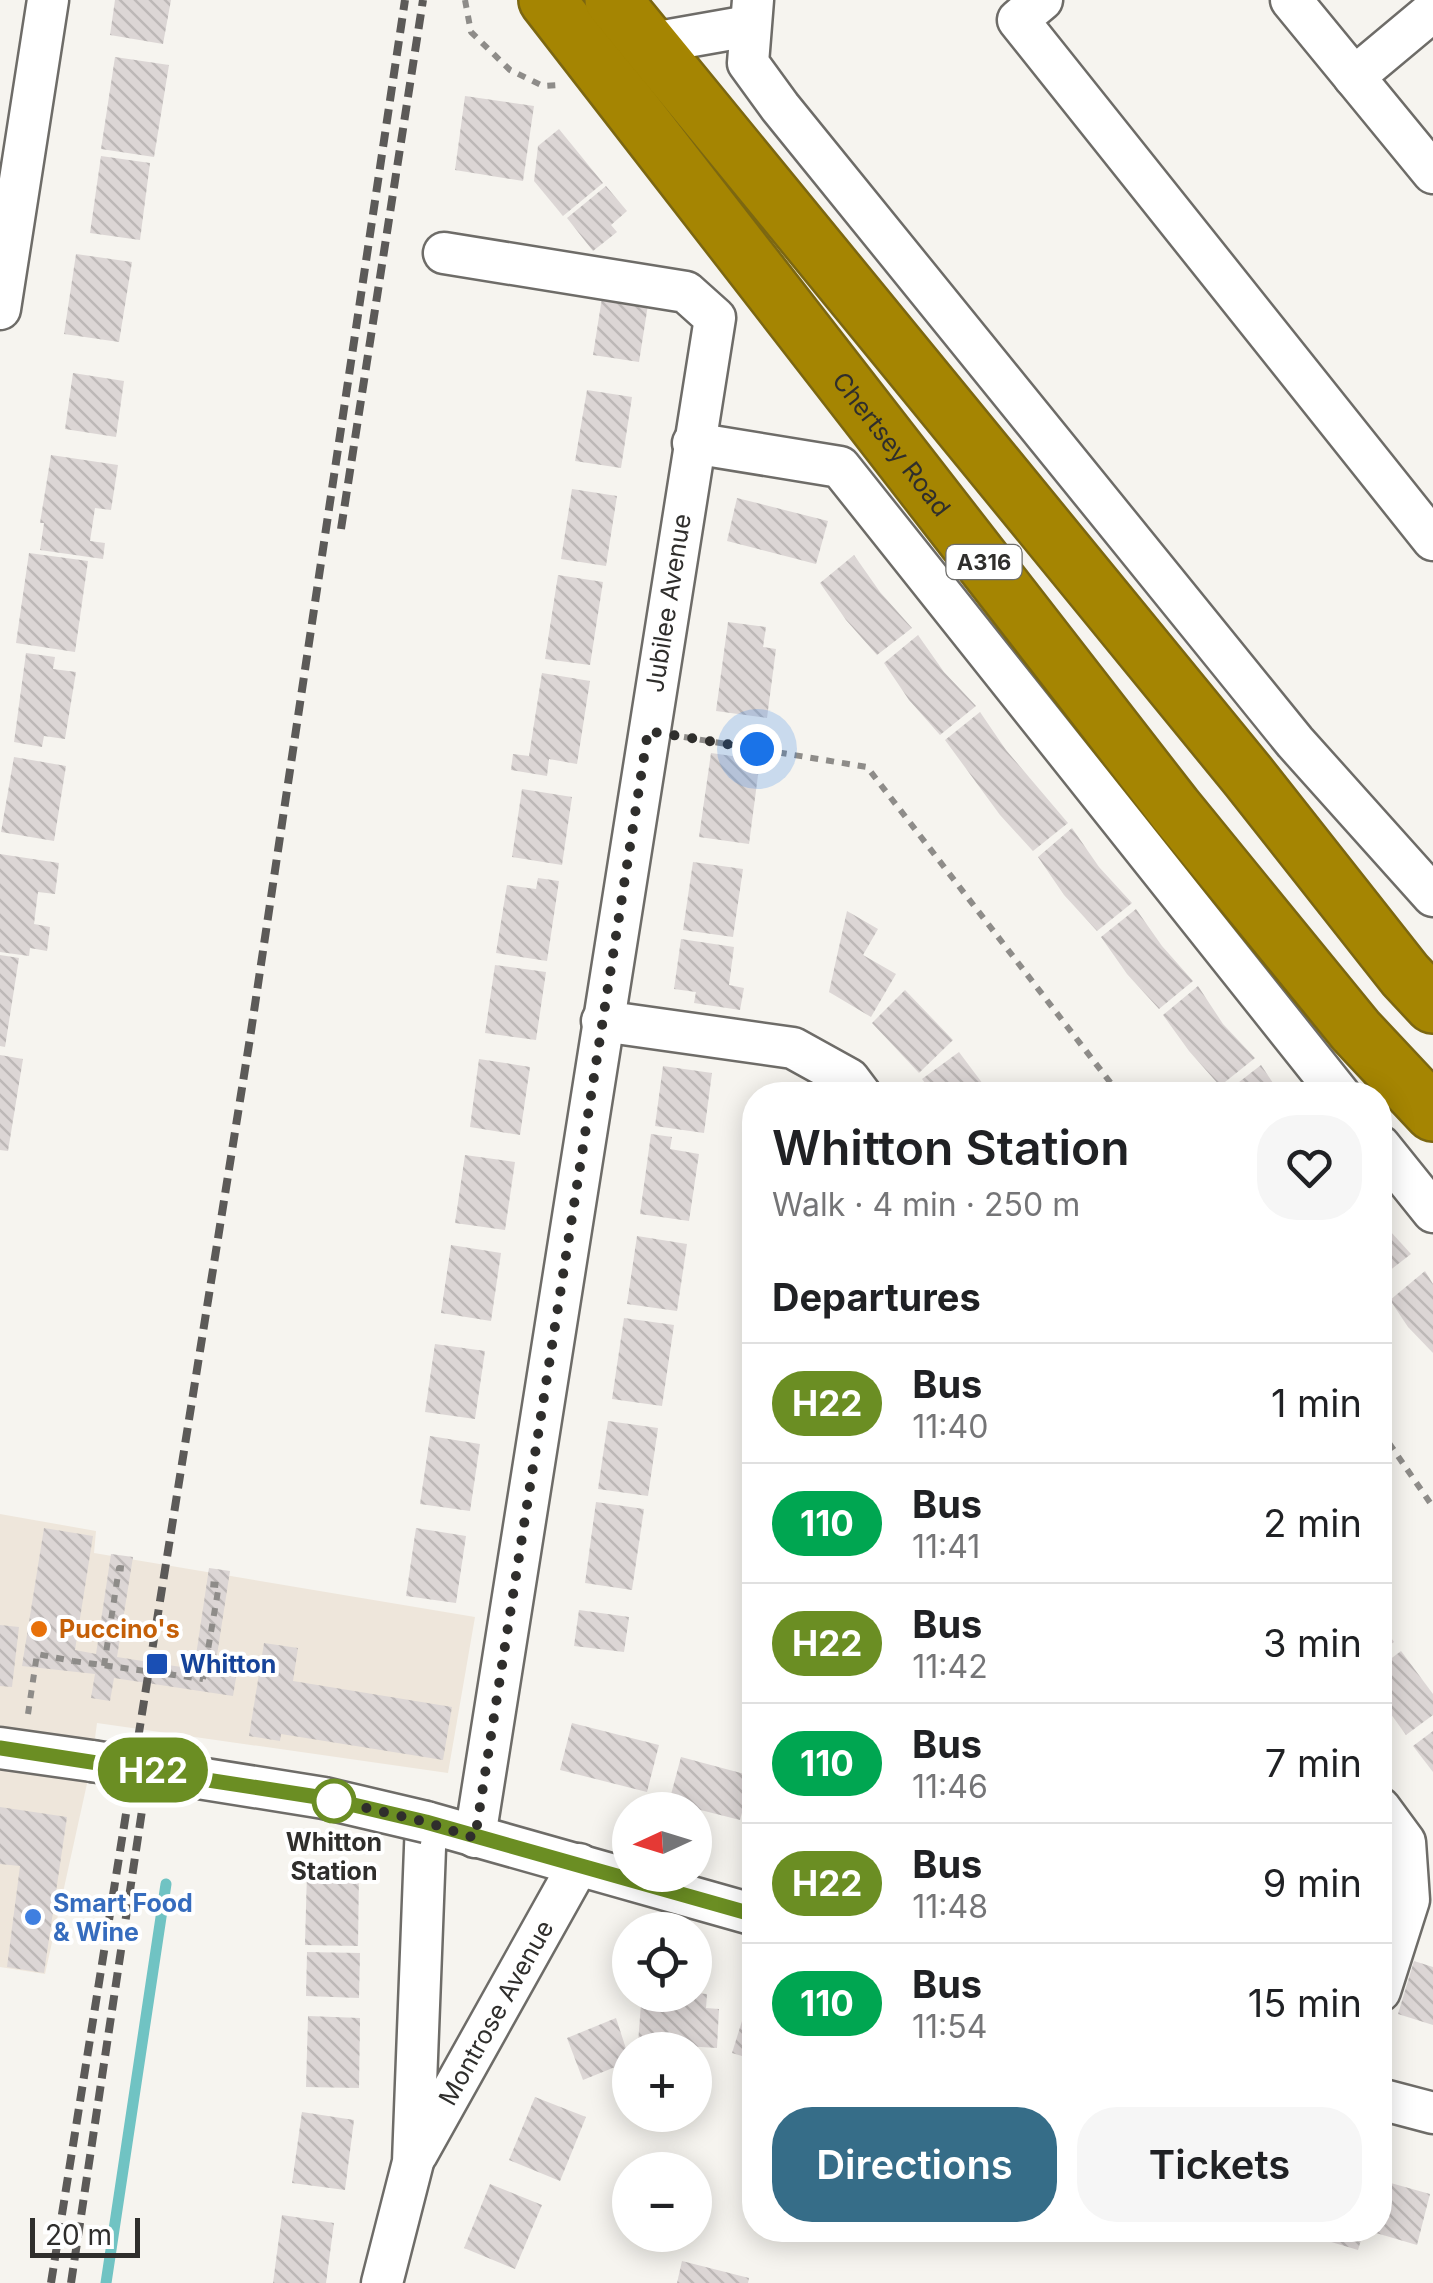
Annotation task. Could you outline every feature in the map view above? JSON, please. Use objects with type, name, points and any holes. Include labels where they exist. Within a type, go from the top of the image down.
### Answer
[{"type":"highway","name":"Chertsey Road","points":[[547,0],[1174,808],[1356,1031],[1433,1113]]},
{"type":"highway","name":"A316","points":[[613,0],[1248,776],[1405,975],[1433,1004]]},
{"type":"street","points":[[0,310],[48,0]]},
{"type":"street","points":[[1042,0],[1018,20],[1433,540]]},
{"type":"street","points":[[1291,0],[1433,173]]},
{"type":"street","points":[[1354,77],[1433,11]]},
{"type":"street","points":[[647,44],[751,13],[748,62],[780,107],[1294,742],[1433,896]]},
{"type":"street","name":"Jubilee Avenue","points":[[444,253],[686,292],[714,318],[475,1838]]},
{"type":"street","points":[[693,443],[840,467],[1330,1082]]},
{"type":"street","points":[[1248,776],[1294,742]]},
{"type":"street","points":[[602,1021],[793,1048],[853,1082]]},
{"type":"street","points":[[1392,1161],[1433,1212]]},
{"type":"street","points":[[12,1749],[324,1798],[426,1822],[742,1910]]},
{"type":"street","name":"Montrose Avenue","points":[[386,2282],[413,2162],[426,1822]]},
{"type":"street","points":[[1392,1824],[1405,1842],[1409,1900],[1392,1953]]},
{"type":"street","name":"Montrose Avenue","points":[[413,2162],[578,1864]]},
{"type":"street","points":[[1392,2102],[1433,2114]]},
{"type":"path","points":[[465,0],[471,32],[510,70],[542,86],[560,85]]},
{"type":"path","points":[[648,731],[867,767],[1110,1082]]},
{"type":"path","points":[[1392,1447],[1433,1507]]},
{"type":"path","points":[[104,1666],[119,1568],[130,1570]]},
{"type":"path","points":[[12,1749],[38,1654],[203,1679],[218,1586],[207,1584]]},
{"type":"shaded area","points":[[0,1514],[96,1531],[94,1553],[475,1617],[448,1773],[97,1723],[45,1974],[0,1967]]},
{"type":"building","points":[[115,0],[171,0],[163,44],[110,35]]},
{"type":"building","points":[[115,57],[169,65],[154,157],[101,149]]},
{"type":"building","points":[[465,96],[534,106],[523,181],[455,170]]},
{"type":"building","points":[[559,129],[603,183],[563,216],[534,181],[538,146]]},
{"type":"building","points":[[101,156],[150,163],[140,240],[90,233]]},
{"type":"building","points":[[606,186],[627,211],[611,225],[617,232],[593,251],[567,218]]},
{"type":"building","points":[[76,254],[132,262],[119,342],[64,334]]},
{"type":"building","points":[[604,285],[650,292],[639,362],[593,355]]},
{"type":"building","points":[[73,373],[124,381],[116,437],[65,429]]},
{"type":"building","points":[[587,390],[632,397],[621,468],[575,461]]},
{"type":"building","points":[[51,455],[118,465],[111,510],[95,508],[90,541],[105,543],[103,559],[40,550],[44,523],[40,523]]},
{"type":"building","points":[[572,489],[617,496],[606,566],[561,559]]},
{"type":"building","points":[[737,498],[828,521],[816,564],[727,541]]},
{"type":"building","points":[[29,553],[88,561],[75,652],[16,643]]},
{"type":"building","points":[[854,555],[912,628],[877,655],[820,583]]},
{"type":"building","points":[[558,575],[603,582],[590,665],[545,659]]},
{"type":"building","points":[[728,622],[766,627],[763,647],[776,649],[767,718],[716,711]]},
{"type":"building","points":[[918,635],[944,672],[976,706],[940,735],[884,663]]},
{"type":"building","points":[[26,653],[55,657],[53,669],[76,672],[65,739],[44,736],[42,747],[14,742]]},
{"type":"building","points":[[542,673],[590,681],[577,764],[549,759],[547,776],[511,770],[513,754],[529,756]]},
{"type":"building","points":[[980,712],[1006,750],[1068,823],[1033,851],[1000,815],[945,740]]},
{"type":"building","points":[[711,753],[760,760],[749,844],[699,837]]},
{"type":"building","points":[[14,757],[66,766],[54,841],[1,832]]},
{"type":"building","points":[[522,789],[572,797],[562,865],[512,857]]},
{"type":"building","points":[[1072,828],[1099,867],[1132,903],[1097,931],[1064,895],[1038,857]]},
{"type":"building","points":[[0,854],[59,863],[55,894],[38,892],[34,924],[50,927],[47,951],[30,948],[29,956],[0,952]]},
{"type":"building","points":[[693,862],[743,869],[733,937],[683,930]]},
{"type":"building","points":[[538,878],[559,881],[547,961],[496,953],[507,885],[536,889]]},
{"type":"building","points":[[1136,909],[1193,981],[1159,1009],[1101,937]]},
{"type":"building","points":[[847,911],[878,929],[863,955],[896,974],[871,1017],[829,992]]},
{"type":"building","points":[[681,939],[734,947],[729,985],[744,988],[740,1010],[694,1003],[696,992],[674,989]]},
{"type":"building","points":[[0,955],[19,958],[5,1047],[0,1046]]},
{"type":"building","points":[[495,965],[546,972],[536,1040],[485,1033]]},
{"type":"building","points":[[1198,986],[1223,1024],[1255,1058],[1225,1082],[1216,1082],[1163,1015]]},
{"type":"building","points":[[905,990],[953,1040],[919,1073],[872,1023]]},
{"type":"building","points":[[959,1052],[981,1082],[924,1082],[922,1079]]},
{"type":"building","points":[[0,1055],[23,1059],[8,1151],[0,1150]]},
{"type":"building","points":[[479,1059],[530,1067],[520,1135],[470,1127]]},
{"type":"building","points":[[1261,1065],[1272,1082],[1239,1082]]},
{"type":"building","points":[[663,1066],[712,1073],[704,1133],[655,1126]]},
{"type":"building","points":[[651,1134],[672,1137],[670,1149],[699,1154],[689,1221],[640,1214]]},
{"type":"building","points":[[465,1155],[515,1162],[505,1230],[455,1223]]},
{"type":"building","points":[[1392,1233],[1411,1254],[1392,1269]]},
{"type":"building","points":[[637,1236],[687,1244],[677,1311],[627,1304]]},
{"type":"building","points":[[451,1245],[501,1253],[491,1321],[441,1313]]},
{"type":"building","points":[[1425,1271],[1433,1284],[1433,1353],[1408,1327],[1392,1298]]},
{"type":"building","points":[[624,1318],[674,1325],[662,1406],[612,1399]]},
{"type":"building","points":[[435,1344],[485,1351],[475,1419],[425,1412]]},
{"type":"building","points":[[608,1421],[658,1428],[648,1496],[598,1489]]},
{"type":"building","points":[[430,1436],[480,1444],[470,1511],[420,1504]]},
{"type":"building","points":[[596,1502],[644,1509],[632,1590],[585,1583]]},
{"type":"building","points":[[44,1528],[93,1536],[75,1650],[96,1654],[111,1554],[133,1557],[117,1657],[194,1669],[209,1568],[230,1571],[215,1668],[237,1672],[233,1696],[114,1678],[110,1701],[91,1698],[95,1674],[22,1666]]},
{"type":"building","points":[[416,1528],[466,1536],[456,1603],[406,1596]]},
{"type":"building","points":[[579,1610],[629,1617],[624,1652],[574,1646]]},
{"type":"building","points":[[0,1625],[19,1627],[12,1687],[0,1686]]},
{"type":"building","points":[[264,1643],[298,1648],[293,1681],[452,1707],[443,1760],[281,1734],[280,1741],[249,1736]]},
{"type":"building","points":[[1401,1651],[1433,1694],[1433,1715],[1406,1735],[1392,1716],[1392,1658]]},
{"type":"building","points":[[572,1723],[659,1745],[647,1792],[560,1770]]},
{"type":"building","points":[[1433,1731],[1433,1772],[1413,1746]]},
{"type":"building","points":[[681,1757],[742,1773],[740,1820],[712,1813],[712,1792],[672,1792]]},
{"type":"building","name":"Smart Food & Wine","points":[[0,1807],[67,1817],[44,1973],[7,1967],[20,1866],[0,1864]]},
{"type":"building","points":[[307,1871],[359,1872],[358,1946],[305,1945]]},
{"type":"building","points":[[307,1952],[360,1953],[359,1998],[306,1996]]},
{"type":"building","points":[[1414,1961],[1433,1967],[1433,2025],[1398,2014]]},
{"type":"building","points":[[719,2009],[717,2048],[712,2048],[712,2032],[639,2032],[640,2012]]},
{"type":"building","points":[[308,2016],[360,2018],[359,2088],[306,2087]]},
{"type":"building","points":[[616,2018],[621,2032],[612,2032],[612,2068],[583,2080],[567,2038]]},
{"type":"building","points":[[742,2021],[742,2056],[732,2053]]},
{"type":"building","points":[[535,2097],[586,2117],[560,2181],[509,2160]]},
{"type":"building","points":[[302,2112],[354,2120],[345,2190],[292,2183]]},
{"type":"building","points":[[1392,2183],[1430,2194],[1417,2245],[1392,2238]]},
{"type":"building","points":[[490,2184],[542,2205],[515,2269],[464,2248]]},
{"type":"building","points":[[282,2215],[334,2223],[326,2283],[273,2283]]},
{"type":"building","points":[[1331,2242],[1360,2242],[1358,2250]]},
{"type":"building","points":[[682,2261],[749,2278],[748,2283],[677,2283]]},
{"type":"waterway","points":[[106,2283],[166,1884]]},
{"type":"railway","points":[[51,2283],[250,1038],[405,0]]},
{"type":"railway","points":[[341,529],[423,0]]},
{"type":"railway","points":[[71,2283],[146,1784]]},
{"type":"bus line","name":"H22","points":[[0,1748],[324,1798],[426,1822],[742,1911]]},
{"type":"place","name":"Puccino's","points":[[39,1629]]},
{"type":"place","name":"Whitton","points":[[157,1664]]},
{"type":"place","name":"Whitton Station","points":[[334,1801]]},
{"type":"place","name":"Smart Food & Wine","points":[[33,1917]]},
{"type":"route","points":[[334,1801],[324,1798],[475,1838],[648,731],[757,749]]}]
